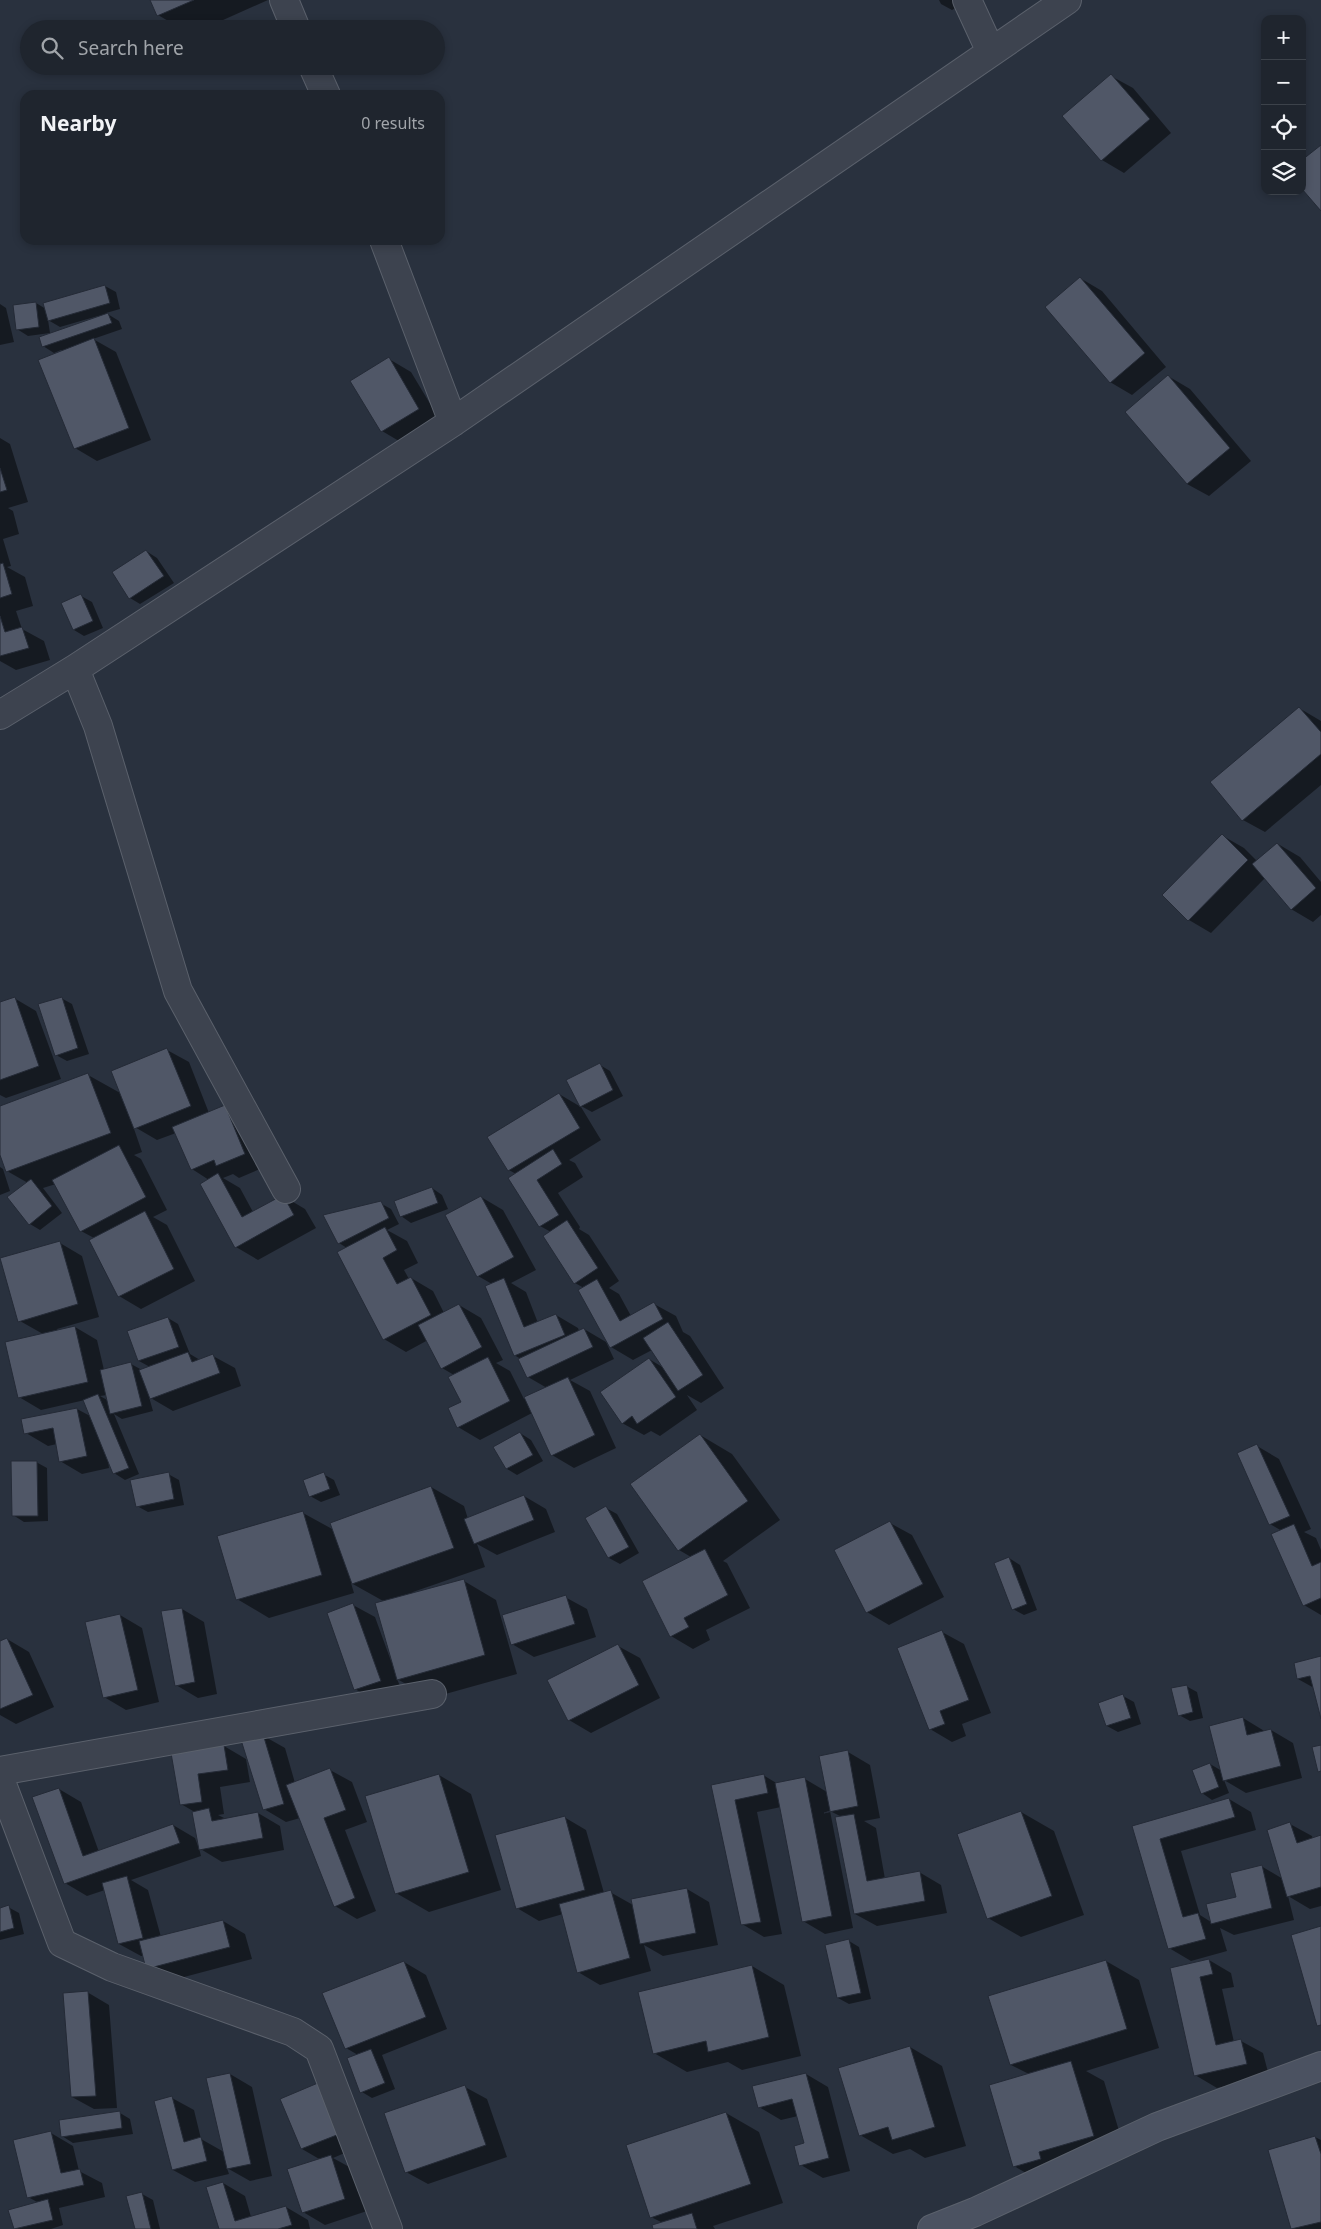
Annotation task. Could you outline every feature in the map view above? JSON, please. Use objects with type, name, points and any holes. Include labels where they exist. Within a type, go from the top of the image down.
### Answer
[{"type":"street","points":[[284,0],[292,20]]},
{"type":"street","points":[[968,0],[991,52]]},
{"type":"street","points":[[0,715],[75,669],[452,422],[1067,0]]},
{"type":"street","points":[[317,75],[324,90]]},
{"type":"street","points":[[386,245],[452,422]]},
{"type":"street","points":[[75,669],[98,726],[178,991],[286,1189]]},
{"type":"street","points":[[0,1772],[432,1694]]},
{"type":"street","points":[[0,1779],[62,1943],[112,1967],[293,2032],[319,2049],[388,2229]]},
{"type":"street","points":[[932,2229],[976,2212],[1157,2127],[1321,2066]]},
{"type":"building","points":[[150,0],[194,0],[157,16]]},
{"type":"building","points":[[1111,74],[1150,119],[1101,161],[1062,116]]},
{"type":"building","points":[[1321,145],[1321,211],[1306,194],[1306,157]]},
{"type":"building","points":[[1080,277],[1145,353],[1110,383],[1045,307]]},
{"type":"building","points":[[105,285],[110,303],[48,321],[43,303]]},
{"type":"building","points":[[36,302],[39,327],[16,330],[13,305]]},
{"type":"building","points":[[108,313],[112,323],[42,347],[39,337]]},
{"type":"building","points":[[94,338],[129,428],[74,449],[38,360]]},
{"type":"building","points":[[389,357],[419,409],[381,432],[350,381]]},
{"type":"building","points":[[1168,375],[1230,448],[1187,484],[1125,412]]},
{"type":"building","points":[[0,468],[7,490],[0,492]]},
{"type":"building","points":[[146,550],[164,576],[129,599],[112,572]]},
{"type":"building","points":[[3,563],[12,594],[0,598],[0,564]]},
{"type":"building","points":[[81,594],[93,621],[73,630],[61,603]]},
{"type":"building","points":[[0,616],[5,632],[22,627],[29,648],[0,656]]},
{"type":"building","points":[[1299,707],[1321,732],[1321,754],[1242,821],[1210,782]]},
{"type":"building","points":[[1222,834],[1248,860],[1188,921],[1162,895]]},
{"type":"building","points":[[1277,843],[1316,888],[1291,910],[1252,864]]},
{"type":"building","points":[[15,997],[39,1066],[0,1080],[0,1002]]},
{"type":"building","points":[[62,997],[78,1048],[55,1056],[38,1004]]},
{"type":"building","points":[[167,1048],[191,1106],[134,1129],[111,1071]]},
{"type":"building","points":[[600,1063],[613,1090],[580,1107],[566,1080]]},
{"type":"building","points":[[88,1073],[111,1133],[6,1172],[0,1155],[0,1106]]},
{"type":"building","points":[[559,1093],[580,1128],[508,1171],[487,1137]]},
{"type":"building","points":[[225,1105],[245,1154],[216,1166],[214,1160],[191,1170],[172,1127]]},
{"type":"building","points":[[119,1145],[146,1197],[80,1232],[52,1180]]},
{"type":"building","points":[[553,1149],[562,1164],[537,1180],[559,1215],[539,1227],[508,1178]]},
{"type":"building","points":[[218,1173],[242,1217],[283,1195],[294,1215],[235,1248],[200,1184]]},
{"type":"building","points":[[31,1179],[52,1206],[29,1225],[7,1197]]},
{"type":"building","points":[[432,1187],[438,1203],[400,1217],[394,1201]]},
{"type":"building","points":[[481,1196],[514,1257],[477,1277],[445,1215]]},
{"type":"building","points":[[381,1201],[389,1218],[338,1244],[323,1215]]},
{"type":"building","points":[[145,1211],[174,1269],[118,1297],[89,1240]]},
{"type":"building","points":[[567,1220],[598,1268],[574,1284],[543,1236]]},
{"type":"building","points":[[385,1227],[397,1250],[383,1258],[397,1284],[411,1277],[431,1315],[383,1340],[337,1252]]},
{"type":"building","points":[[60,1241],[78,1304],[18,1322],[0,1258]]},
{"type":"building","points":[[504,1278],[524,1327],[556,1314],[565,1335],[514,1356],[485,1286]]},
{"type":"building","points":[[597,1279],[620,1321],[654,1302],[663,1319],[610,1348],[578,1290]]},
{"type":"building","points":[[459,1304],[482,1347],[441,1369],[418,1325]]},
{"type":"building","points":[[168,1317],[179,1347],[138,1361],[127,1331]]},
{"type":"building","points":[[668,1322],[703,1375],[678,1391],[643,1338]]},
{"type":"building","points":[[75,1326],[88,1382],[18,1398],[5,1342]]},
{"type":"building","points":[[584,1328],[593,1347],[527,1378],[518,1359]]},
{"type":"building","points":[[188,1352],[192,1362],[213,1354],[220,1373],[150,1399],[139,1370]]},
{"type":"building","points":[[488,1357],[510,1401],[457,1428],[448,1408],[461,1402],[448,1377]]},
{"type":"building","points":[[649,1358],[676,1397],[637,1424],[632,1416],[622,1424],[600,1392]]},
{"type":"building","points":[[131,1362],[142,1406],[110,1414],[100,1370]]},
{"type":"building","points":[[568,1377],[595,1435],[551,1456],[524,1397]]},
{"type":"building","points":[[98,1394],[129,1468],[113,1474],[83,1400]]},
{"type":"building","points":[[77,1408],[87,1456],[59,1462],[53,1428],[24,1434],[21,1419]]},
{"type":"building","points":[[520,1432],[533,1455],[506,1469],[493,1447]]},
{"type":"building","points":[[700,1434],[748,1501],[678,1551],[630,1484]]},
{"type":"building","points":[[1257,1444],[1290,1516],[1269,1525],[1237,1453]]},
{"type":"building","points":[[11,1461],[37,1461],[38,1516],[12,1516]]},
{"type":"building","points":[[169,1472],[174,1499],[136,1507],[130,1480]]},
{"type":"building","points":[[324,1472],[330,1489],[309,1497],[303,1480]]},
{"type":"building","points":[[431,1486],[454,1548],[352,1584],[330,1523]]},
{"type":"building","points":[[524,1495],[534,1520],[474,1544],[464,1519]]},
{"type":"building","points":[[606,1506],[629,1547],[608,1558],[585,1518]]},
{"type":"building","points":[[303,1511],[322,1575],[236,1600],[217,1536]]},
{"type":"building","points":[[890,1521],[923,1584],[866,1613],[834,1550]]},
{"type":"building","points":[[1294,1524],[1312,1566],[1321,1562],[1321,1598],[1303,1606],[1271,1534]]},
{"type":"building","points":[[705,1549],[728,1595],[684,1618],[689,1627],[670,1637],[642,1581]]},
{"type":"building","points":[[1009,1557],[1027,1604],[1012,1610],[994,1563]]},
{"type":"building","points":[[464,1579],[485,1655],[397,1680],[375,1603]]},
{"type":"building","points":[[566,1595],[575,1624],[511,1645],[502,1615]]},
{"type":"building","points":[[353,1603],[381,1681],[354,1690],[327,1613]]},
{"type":"building","points":[[182,1608],[195,1682],[175,1686],[161,1611]]},
{"type":"building","points":[[120,1614],[138,1690],[103,1698],[85,1622]]},
{"type":"building","points":[[942,1630],[969,1700],[940,1711],[945,1724],[929,1730],[897,1648]]},
{"type":"building","points":[[7,1638],[33,1695],[0,1709],[0,1641]]},
{"type":"building","points":[[618,1644],[639,1685],[568,1721],[547,1680]]},
{"type":"building","points":[[1321,1656],[1321,1719],[1310,1676],[1297,1679],[1294,1663]]},
{"type":"building","points":[[1187,1685],[1193,1712],[1178,1716],[1171,1688]]},
{"type":"building","points":[[1123,1694],[1131,1718],[1106,1726],[1098,1703]]},
{"type":"building","points":[[1243,1717],[1247,1735],[1271,1729],[1281,1766],[1223,1781],[1209,1726]]},
{"type":"building","points":[[263,1734],[284,1804],[263,1810],[241,1740]]},
{"type":"building","points":[[224,1745],[228,1770],[198,1774],[202,1802],[180,1805],[171,1753]]},
{"type":"building","points":[[1321,1745],[1321,1771],[1318,1772],[1312,1747]]},
{"type":"building","points":[[848,1750],[858,1806],[824,1813],[830,1811],[819,1756]]},
{"type":"building","points":[[1210,1763],[1219,1787],[1201,1794],[1192,1770]]},
{"type":"building","points":[[330,1768],[346,1810],[324,1818],[355,1898],[334,1907],[286,1785]]},
{"type":"building","points":[[439,1774],[469,1872],[395,1894],[365,1796]]},
{"type":"building","points":[[764,1774],[768,1793],[735,1800],[761,1922],[741,1925],[711,1785]]},
{"type":"building","points":[[805,1777],[832,1916],[802,1922],[775,1783]]},
{"type":"building","points":[[59,1788],[83,1856],[173,1824],[180,1843],[64,1884],[32,1797]]},
{"type":"building","points":[[1229,1798],[1235,1817],[1160,1839],[1183,1917],[1198,1913],[1206,1939],[1168,1949],[1132,1826]]},
{"type":"building","points":[[209,1808],[212,1821],[258,1812],[263,1838],[199,1850],[192,1812]]},
{"type":"building","points":[[1021,1811],[1052,1896],[987,1919],[957,1834]]},
{"type":"building","points":[[854,1814],[867,1881],[920,1871],[925,1901],[854,1914],[835,1817]]},
{"type":"building","points":[[565,1816],[585,1890],[516,1909],[495,1835]]},
{"type":"building","points":[[1290,1822],[1297,1843],[1321,1835],[1321,1887],[1287,1897],[1267,1830]]},
{"type":"building","points":[[1262,1865],[1272,1908],[1211,1924],[1206,1904],[1236,1897],[1230,1873]]},
{"type":"building","points":[[127,1876],[143,1938],[118,1944],[102,1883]]},
{"type":"building","points":[[687,1888],[696,1933],[640,1944],[631,1899]]},
{"type":"building","points":[[611,1890],[630,1958],[577,1973],[559,1904]]},
{"type":"building","points":[[9,1905],[14,1928],[0,1932],[0,1908]]},
{"type":"building","points":[[223,1920],[230,1947],[146,1969],[139,1941]]},
{"type":"building","points":[[1321,1926],[1321,2025],[1317,2026],[1291,1935]]},
{"type":"building","points":[[849,1939],[861,1993],[837,1998],[825,1945]]},
{"type":"building","points":[[1209,1959],[1213,1974],[1200,1977],[1216,2045],[1241,2039],[1247,2064],[1194,2076],[1170,1968]]},
{"type":"building","points":[[1106,1960],[1127,2029],[1010,2065],[988,1996]]},
{"type":"building","points":[[404,1961],[426,2017],[345,2049],[322,1993]]},
{"type":"building","points":[[752,1965],[769,2037],[708,2052],[706,2041],[653,2054],[638,1992]]},
{"type":"building","points":[[88,1991],[96,2096],[71,2097],[63,1993]]},
{"type":"building","points":[[910,2046],[935,2127],[892,2140],[888,2127],[859,2136],[838,2068]]},
{"type":"building","points":[[371,2049],[385,2083],[360,2093],[347,2058]]},
{"type":"building","points":[[1071,2061],[1094,2136],[1039,2152],[1041,2159],[1013,2167],[989,2085]]},
{"type":"building","points":[[230,2073],[251,2164],[227,2169],[206,2078]]},
{"type":"building","points":[[806,2073],[829,2158],[799,2166],[794,2146],[804,2143],[792,2099],[758,2108],[752,2086]]},
{"type":"building","points":[[325,2080],[347,2131],[301,2149],[280,2099]]},
{"type":"building","points":[[465,2085],[486,2145],[405,2173],[384,2113]]},
{"type":"building","points":[[172,2096],[184,2142],[201,2137],[207,2161],[172,2170],[154,2101]]},
{"type":"building","points":[[120,2111],[122,2128],[61,2137],[59,2120]]},
{"type":"building","points":[[726,2112],[751,2184],[650,2218],[626,2145]]},
{"type":"building","points":[[51,2131],[61,2173],[80,2169],[84,2185],[27,2198],[13,2140]]},
{"type":"building","points":[[1315,2136],[1321,2154],[1321,2222],[1291,2229],[1268,2150]]},
{"type":"building","points":[[331,2155],[345,2199],[302,2213],[287,2169]]},
{"type":"building","points":[[223,2182],[235,2221],[286,2206],[292,2225],[278,2229],[219,2229],[206,2187]]},
{"type":"building","points":[[142,2192],[151,2229],[135,2229],[126,2196]]},
{"type":"building","points":[[48,2199],[53,2220],[14,2229],[8,2210]]},
{"type":"building","points":[[692,2213],[697,2229],[653,2229],[652,2225]]}]
